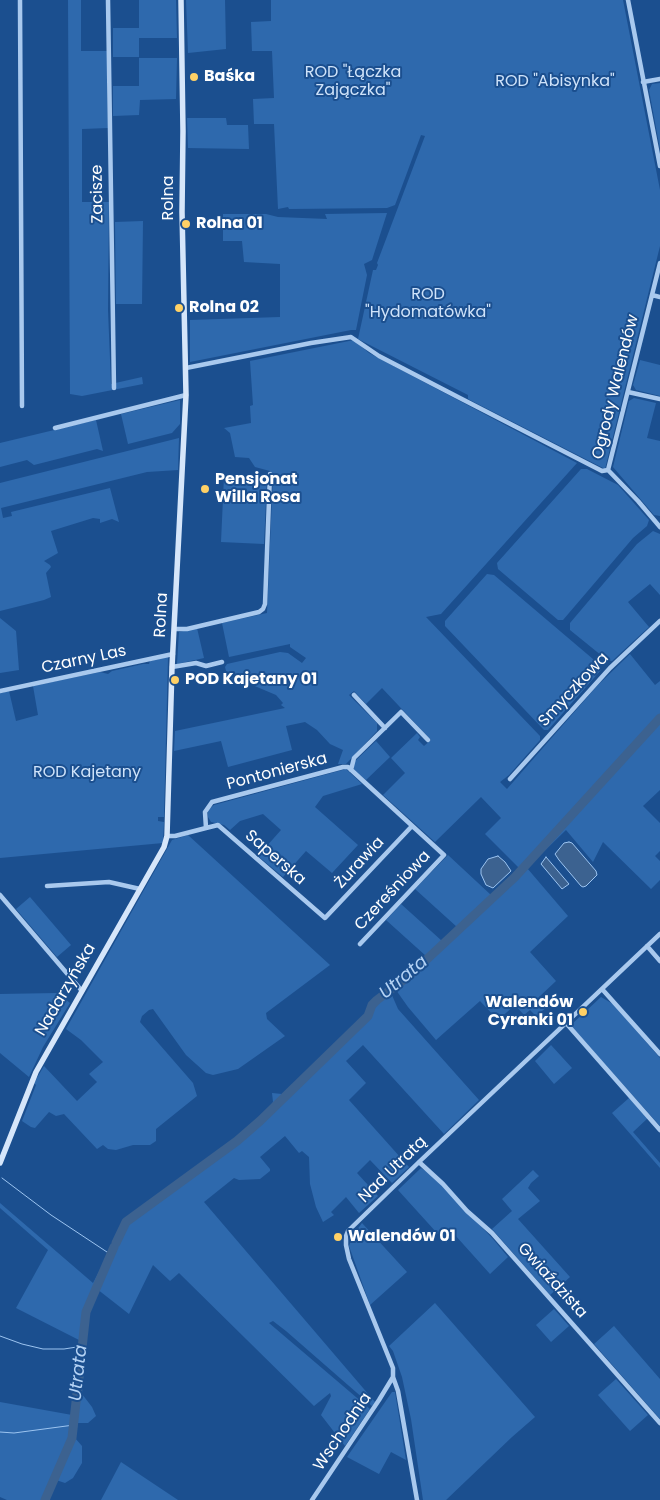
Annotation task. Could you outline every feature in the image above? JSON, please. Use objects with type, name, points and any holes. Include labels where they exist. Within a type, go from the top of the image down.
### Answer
[{"type":"street","points":[[20,0],[22,406]]},
{"type":"street","name":"Zacisze","points":[[108,0],[114,388]]},
{"type":"street","name":"Rolna","points":[[167,836],[172,667],[186,395],[182,212],[181,0]]},
{"type":"street","points":[[628,0],[660,166]]},
{"type":"street","points":[[643,82],[660,79]]},
{"type":"street","name":"Ogrody Walendów","points":[[660,263],[608,470],[660,527]]},
{"type":"street","points":[[652,295],[660,297]]},
{"type":"street","points":[[186,368],[351,337],[379,356],[602,470],[608,470]]},
{"type":"street","points":[[628,392],[660,399]]},
{"type":"street","points":[[55,428],[186,395]]},
{"type":"street","points":[[175,629],[187,629],[259,612],[263,608],[265,604],[270,474]]},
{"type":"street","name":"Smyczkowa","points":[[510,779],[610,668],[660,621]]},
{"type":"street","name":"Czarny Las","points":[[0,691],[173,654]]},
{"type":"street","points":[[172,667],[196,663],[206,666],[222,662]]},
{"type":"street","points":[[354,695],[385,728]]},
{"type":"street","points":[[350,770],[354,758],[401,712],[428,740]]},
{"type":"street","name":"Pontonierska","points":[[206,828],[205,812],[212,802],[348,767],[444,855]]},
{"type":"street","name":"Saperska","points":[[206,828],[218,825],[325,918]]},
{"type":"street","name":"Żurawia","points":[[325,918],[412,826]]},
{"type":"street","points":[[167,836],[175,836],[206,828]]},
{"type":"street","name":"Nadarzyńska","points":[[0,1163],[36,1072],[164,846],[167,836]]},
{"type":"street","name":"Czereśniowa","points":[[360,944],[444,855]]},
{"type":"street","points":[[47,886],[117,882],[140,889]]},
{"type":"street","points":[[0,895],[82,991]]},
{"type":"street","name":"Nad Utratą","points":[[417,1500],[398,1391],[392,1377],[393,1368],[349,1259],[345,1238],[348,1231],[660,934]]},
{"type":"street","points":[[647,946],[660,960]]},
{"type":"street","points":[[602,989],[660,1054]]},
{"type":"street","points":[[566,1023],[660,1130]]},
{"type":"street","name":"Gwiaździsta","points":[[419,1162],[443,1184],[467,1211],[492,1233],[660,1422]]},
{"type":"street","name":"Wschodnia","points":[[312,1500],[379,1400],[392,1377]]},
{"type":"green space","points":[[68,0],[81,0],[81,51],[107,51],[108,128],[82,129],[82,202],[109,202],[108,310],[111,384],[142,377],[143,384],[82,396],[70,394]]},
{"type":"green space","points":[[139,0],[176,0],[177,38],[139,38],[139,57],[113,57],[113,28],[139,28]]},
{"type":"green space","points":[[186,0],[225,0],[226,49],[188,53]]},
{"type":"green space","points":[[271,0],[623,0],[660,190],[660,246],[605,469],[468,399],[468,395],[358,339],[373,270],[376,270],[378,265],[377,263],[425,136],[421,135],[395,205],[387,208],[289,209],[288,207],[278,209],[274,124],[254,124],[253,99],[274,98],[272,51],[252,51],[251,22],[271,21]]},
{"type":"green space","points":[[139,58],[177,58],[176,99],[140,100],[139,115],[113,116],[113,86],[139,86]]},
{"type":"green space","points":[[660,83],[660,149],[649,90],[652,84]]},
{"type":"green space","points":[[187,118],[226,118],[227,125],[248,125],[249,149],[188,148]]},
{"type":"green space","points":[[387,213],[372,260],[364,264],[367,275],[356,330],[190,362],[190,320],[280,317],[280,264],[244,262],[242,241],[223,241],[223,214],[266,214],[278,217],[327,219],[325,214]]},
{"type":"green space","points":[[143,221],[142,304],[116,304],[115,222]]},
{"type":"green space","points":[[354,340],[369,353],[577,463],[441,614],[426,617],[540,736],[540,740],[509,775],[500,782],[507,789],[597,686],[630,654],[655,685],[660,681],[660,790],[643,806],[660,823],[660,851],[655,856],[660,861],[660,880],[651,889],[603,842],[593,862],[566,830],[527,868],[568,916],[530,952],[556,981],[539,997],[547,1007],[536,1016],[530,1010],[524,1015],[515,1005],[498,1020],[480,1001],[436,1040],[396,990],[391,993],[398,1009],[479,1100],[444,1134],[363,1045],[346,1061],[366,1083],[349,1100],[409,1167],[392,1183],[370,1160],[357,1173],[378,1196],[359,1213],[346,1197],[331,1212],[334,1215],[323,1222],[316,1207],[310,1184],[309,1157],[302,1151],[299,1153],[285,1136],[260,1157],[270,1171],[260,1179],[239,1180],[234,1178],[204,1202],[375,1402],[372,1406],[286,1331],[273,1321],[269,1323],[370,1409],[345,1446],[321,1415],[331,1396],[330,1393],[314,1406],[179,1273],[170,1281],[153,1265],[129,1314],[97,1289],[89,1312],[82,1394],[96,1416],[88,1423],[78,1423],[75,1438],[82,1446],[82,1463],[73,1478],[65,1483],[56,1480],[46,1500],[7,1500],[0,1497],[0,1402],[72,1415],[77,1383],[79,1340],[16,1308],[48,1250],[0,1208],[0,1203],[93,1283],[125,1221],[235,1139],[266,1111],[273,1102],[272,1093],[282,1094],[363,1017],[373,1001],[426,956],[386,920],[401,904],[442,941],[457,927],[415,889],[448,855],[491,895],[519,868],[485,834],[501,818],[481,797],[435,842],[383,795],[405,773],[391,758],[417,733],[420,737],[418,740],[424,746],[431,740],[382,688],[366,704],[354,691],[349,695],[377,723],[377,731],[346,764],[338,764],[343,750],[330,744],[317,730],[305,722],[286,726],[292,750],[228,767],[221,741],[174,751],[175,731],[285,708],[281,705],[283,703],[276,695],[250,684],[230,686],[225,667],[227,664],[280,652],[288,653],[302,663],[306,658],[290,647],[290,644],[229,657],[222,623],[267,613],[273,475],[270,471],[255,467],[249,458],[235,457],[230,433],[224,428],[251,423],[250,406],[253,405],[250,361]]},
{"type":"green space","points":[[640,360],[660,365],[660,396],[636,390],[633,385]]},
{"type":"green space","points":[[634,398],[656,403],[647,438],[660,441],[660,516],[654,515],[613,467],[629,401]]},
{"type":"green space","points":[[180,400],[180,424],[172,433],[128,444],[121,414]]},
{"type":"green space","points":[[96,420],[103,451],[97,449],[34,465],[27,460],[0,467],[0,443]]},
{"type":"green space","points":[[179,438],[178,470],[147,472],[1,508],[3,518],[12,516],[11,512],[110,488],[119,522],[112,519],[100,523],[100,519],[93,518],[51,531],[58,553],[44,561],[51,567],[46,573],[51,597],[0,611],[0,483]]},
{"type":"green space","points":[[581,469],[587,469],[618,485],[649,520],[647,526],[633,538],[563,620],[558,620],[498,569],[497,563]]},
{"type":"green space","points":[[224,477],[267,479],[264,544],[221,542]]},
{"type":"green space","points":[[653,531],[660,534],[660,595],[650,584],[628,602],[649,627],[612,661],[607,660],[570,630],[570,623],[637,544]]},
{"type":"green space","points":[[487,574],[494,575],[600,665],[601,670],[548,730],[544,730],[445,626],[445,621]]},
{"type":"green space","points":[[0,618],[16,631],[19,670],[0,673]]},
{"type":"green space","points":[[197,628],[204,658],[177,664],[179,632]]},
{"type":"green space","name":"ROD Kajetany","points":[[168,657],[164,817],[158,817],[158,821],[164,822],[163,843],[0,858],[0,693],[9,691],[16,721],[38,715],[33,686],[100,672],[108,674],[112,671],[149,664],[150,661]]},
{"type":"green space","points":[[376,741],[390,757],[366,780],[354,770],[354,762]]},
{"type":"green space","points":[[346,769],[362,784],[323,796],[315,807],[358,845],[332,873],[306,851],[283,877],[258,856],[281,830],[263,814],[240,821],[230,830],[224,825],[211,822],[208,817],[208,810],[214,805]]},
{"type":"green space","points":[[188,835],[330,965],[266,1013],[267,1019],[285,1036],[238,1069],[213,1075],[206,1073],[186,1055],[153,1009],[142,1016],[140,1022],[193,1083],[197,1096],[156,1129],[156,1141],[150,1145],[133,1145],[116,1150],[108,1149],[103,1145],[97,1149],[64,1114],[56,1116],[49,1112],[35,1128],[31,1127],[22,1121],[36,1085],[34,1083],[44,1066],[77,1101],[97,1082],[89,1074],[103,1062],[81,1040],[66,1029],[172,840]]},
{"type":"green space","points":[[30,897],[71,945],[57,957],[16,909]]},
{"type":"green space","points":[[58,993],[70,1003],[43,1047],[29,1077],[0,1053],[0,994]]},
{"type":"green space","points":[[601,997],[613,1004],[660,1058],[660,1126],[572,1027],[572,1024]]},
{"type":"green space","points":[[551,1045],[572,1068],[554,1084],[535,1061]]},
{"type":"green space","points":[[629,1098],[648,1118],[633,1132],[660,1163],[660,1168],[612,1113]]},
{"type":"green space","points":[[421,1168],[432,1175],[508,1257],[490,1274],[455,1235],[446,1243],[398,1190]]},
{"type":"green space","points":[[533,1170],[539,1176],[528,1188],[540,1201],[518,1219],[570,1277],[550,1295],[492,1229],[512,1211],[502,1199]]},
{"type":"green space","points":[[362,1223],[407,1272],[370,1305],[349,1246],[353,1235]]},
{"type":"green space","points":[[435,1303],[535,1417],[446,1500],[423,1500],[411,1419],[402,1377],[393,1351],[389,1346]]},
{"type":"green space","points":[[554,1309],[569,1326],[551,1342],[536,1325]]},
{"type":"green space","points":[[614,1326],[660,1379],[660,1419],[594,1344]]},
{"type":"green space","points":[[616,1379],[648,1415],[630,1431],[598,1395]]},
{"type":"green space","points":[[392,1392],[395,1392],[406,1460],[391,1452],[379,1474],[347,1457]]},
{"type":"green space","points":[[121,1462],[178,1500],[101,1500]]},
{"type":"shaded area","points":[[564,843],[572,843],[596,871],[597,875],[586,886],[581,886],[555,854]]},
{"type":"shaded area","points":[[498,856],[511,871],[493,888],[486,885],[481,869],[488,859]]},
{"type":"shaded area","points":[[546,857],[569,884],[562,889],[541,864]]},
{"type":"waterway","name":"Utrata","points":[[116,1243],[126,1222],[237,1141],[260,1121],[368,1016],[372,1005],[377,1000],[410,975],[515,877],[660,718]]},
{"type":"waterway","points":[[2,1178],[51,1215],[110,1254]]},
{"type":"waterway","name":"Utrata","points":[[45,1500],[72,1438],[86,1312],[114,1247]]},
{"type":"waterway","points":[[0,1336],[43,1349],[64,1349],[83,1346]]},
{"type":"waterway","points":[[0,1432],[14,1433],[74,1425]]},
{"type":"place","name":"Baśka","points":[[194,77]]},
{"type":"place","name":"Rolna 01","points":[[186,224]]},
{"type":"place","name":"Rolna 02","points":[[179,308]]},
{"type":"place","name":"Pensjonat Willa Rosa","points":[[205,489]]},
{"type":"place","name":"POD Kajetany 01","points":[[175,680]]},
{"type":"place","name":"Walendów Cyranki 01","points":[[583,1012]]},
{"type":"place","name":"Walendów 01","points":[[338,1237]]},
{"type":"park label","name":"ROD \"Łączka Zajączka\"","points":[[353,82]]},
{"type":"park label","name":"ROD \"Abisynka\"","points":[[555,82]]},
{"type":"park label","name":"ROD \"Hydomatówka\"","points":[[428,304]]}]
